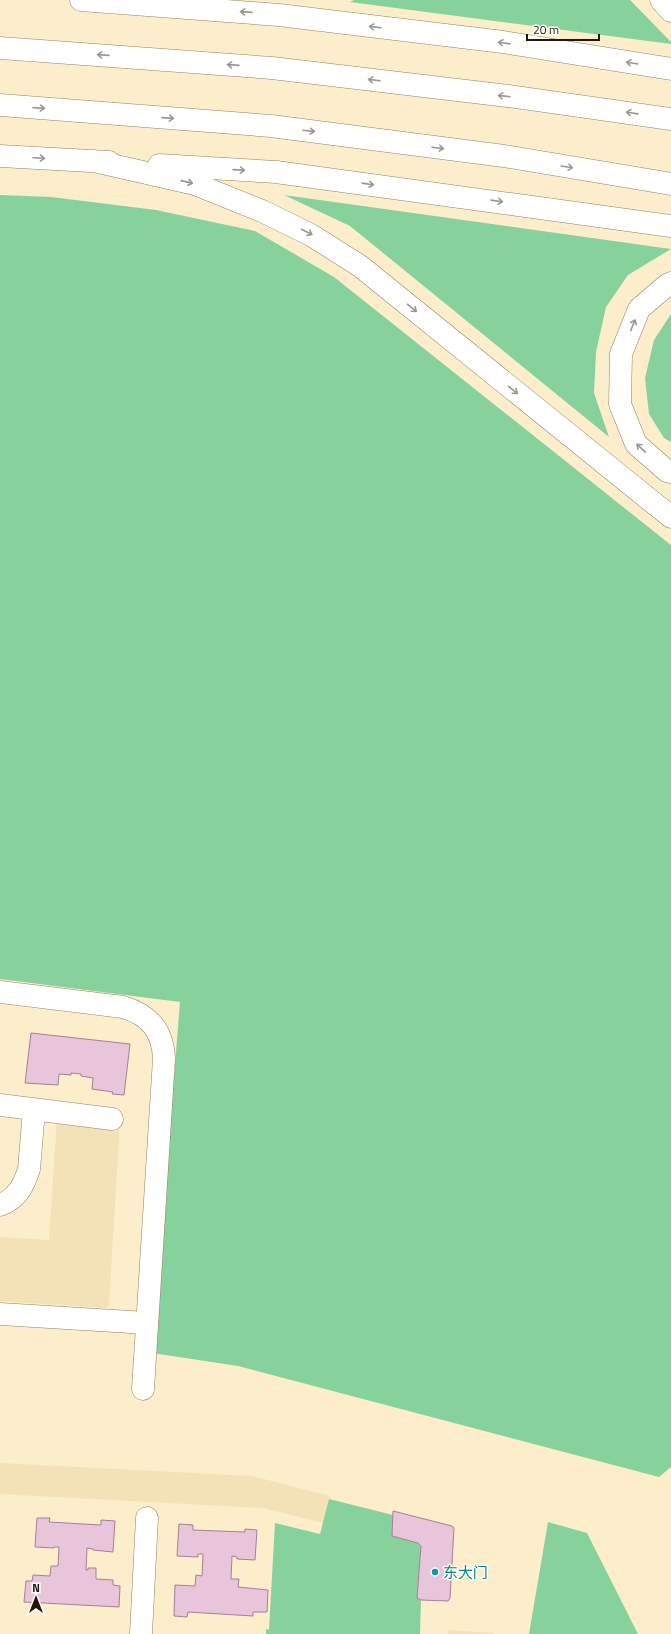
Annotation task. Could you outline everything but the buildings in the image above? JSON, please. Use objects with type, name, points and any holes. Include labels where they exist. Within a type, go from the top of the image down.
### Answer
[{"type":"main road","points":[[81,0],[279,15],[496,41],[671,69]]},
{"type":"main road","points":[[179,7],[229,0]]},
{"type":"main road","points":[[661,0],[671,11]]},
{"type":"main road","points":[[0,48],[272,68],[508,96],[671,119]]},
{"type":"main road","points":[[0,105],[270,126],[504,156],[671,184]]},
{"type":"main road","points":[[0,156],[276,172],[671,226]]},
{"type":"main road","points":[[94,161],[195,184],[262,211],[312,235],[360,266],[671,517]]},
{"type":"main road","points":[[671,283],[639,309],[621,354],[620,404],[636,444],[667,471],[671,472]]},
{"type":"main road","points":[[0,992],[123,1007],[137,1012],[148,1019],[160,1035],[164,1059],[143,1389]]},
{"type":"main road","points":[[0,1106],[112,1119]]},
{"type":"main road","points":[[0,1205],[11,1200],[18,1193],[26,1177],[34,1110]]},
{"type":"main road","points":[[0,1314],[147,1323]]},
{"type":"main road","points":[[141,1634],[147,1518]]},
{"type":"shaded area","points":[[57,1119],[120,1122],[109,1305],[106,1308],[0,1301],[0,1237],[49,1240]]},
{"type":"shaded area","points":[[0,1463],[252,1476],[330,1496],[323,1523],[263,1508],[0,1494]]},
{"type":"shaded area","points":[[448,1630],[494,1633],[494,1634],[448,1634]]},
{"type":"green space","points":[[354,0],[630,0],[671,42],[671,44],[350,2]]},
{"type":"green space","points":[[0,195],[51,197],[156,210],[255,231],[334,277],[671,545],[671,1467],[659,1477],[238,1366],[152,1353],[180,1002],[0,979]]},
{"type":"green space","points":[[284,195],[671,249],[628,275],[606,307],[596,352],[594,393],[609,437],[350,226]]},
{"type":"green space","points":[[671,314],[671,442],[664,438],[649,414],[645,378],[654,340]]},
{"type":"green space","points":[[329,1499],[393,1515],[392,1536],[418,1543],[421,1546],[417,1597],[421,1600],[420,1634],[266,1634],[266,1629],[269,1630],[275,1523],[320,1534]]},
{"type":"green space","points":[[548,1522],[587,1533],[638,1634],[529,1634]]},
{"type":"place","name":"东大门","points":[[435,1572]]}]
